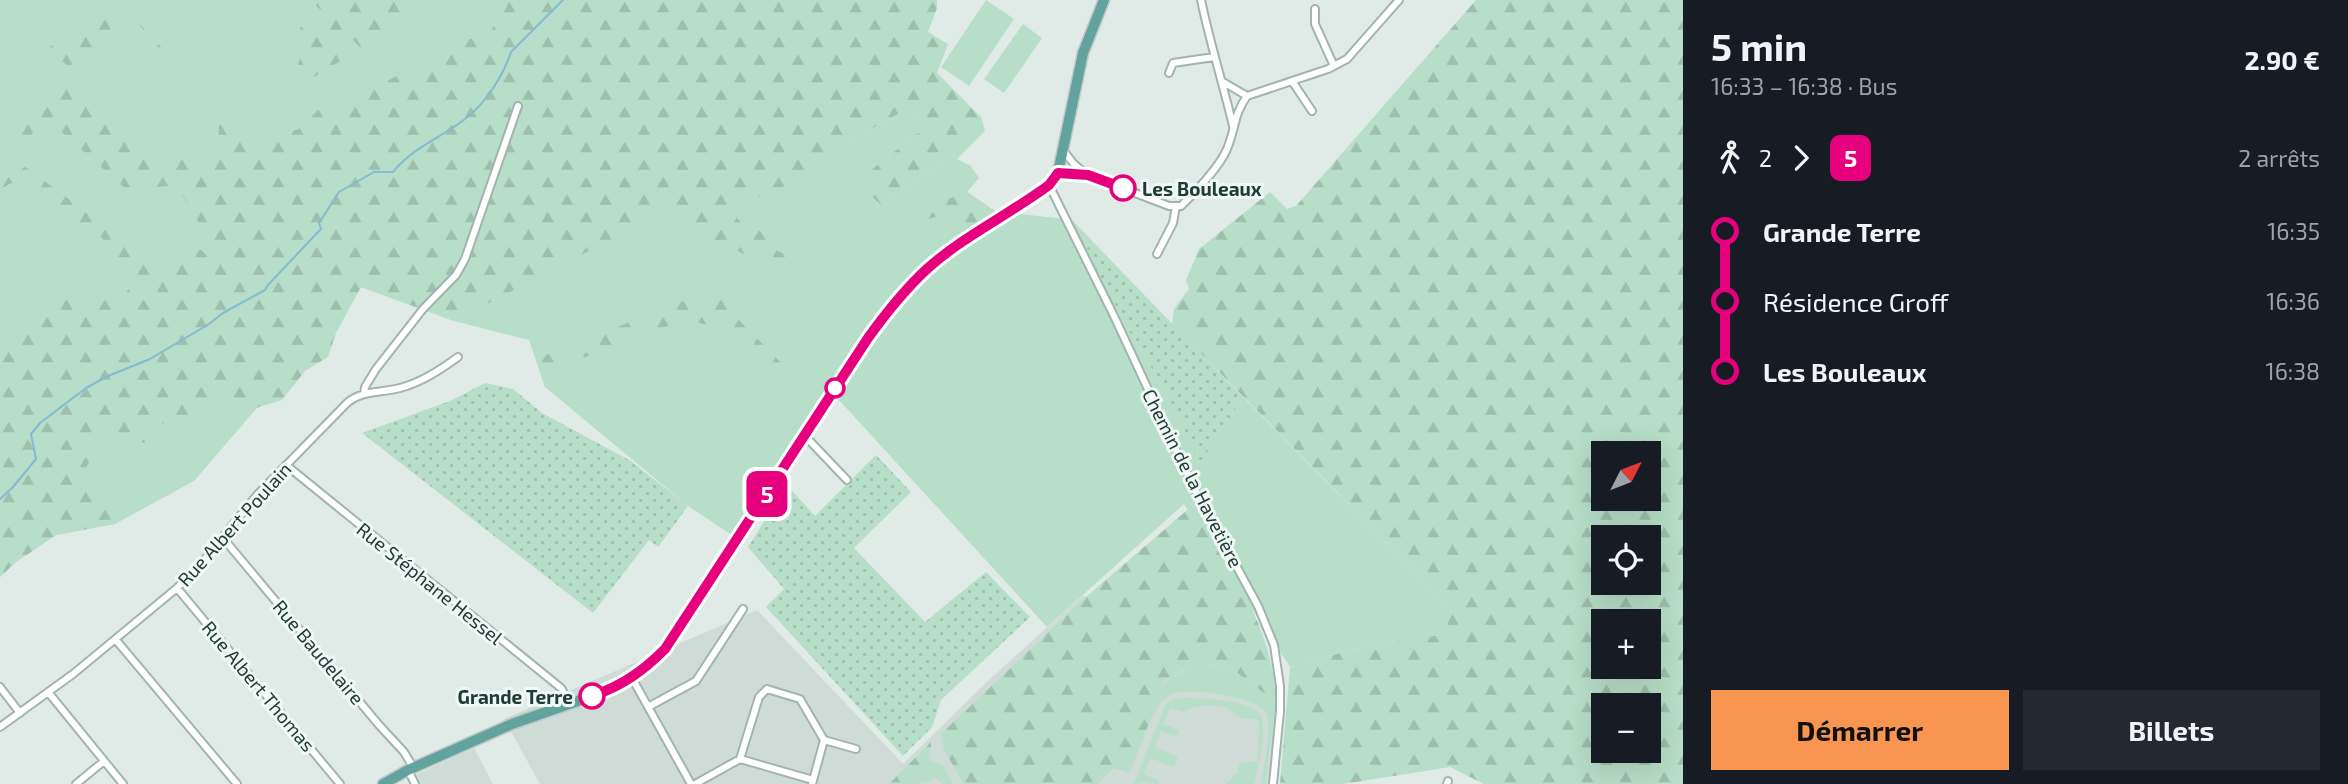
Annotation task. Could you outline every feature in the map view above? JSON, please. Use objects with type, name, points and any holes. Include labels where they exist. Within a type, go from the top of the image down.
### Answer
[{"type":"main road","points":[[383,784],[512,724],[612,690],[632,678],[665,649],[890,307],[952,249],[1049,185],[1058,173],[1083,54],[1104,0]]},
{"type":"street","points":[[1201,0],[1233,128]]},
{"type":"street","points":[[1063,150],[1074,164],[1088,175],[1168,206],[1181,206],[1192,196],[1226,151],[1237,110],[1247,96],[1347,59],[1399,0]]},
{"type":"street","points":[[1315,9],[1315,24],[1334,66]]},
{"type":"street","points":[[1169,73],[1173,63],[1214,57]]},
{"type":"street","points":[[1292,81],[1312,111]]},
{"type":"street","points":[[1223,82],[1247,96]]},
{"type":"street","points":[[458,357],[415,383],[364,394],[365,387],[376,369],[423,309],[456,275],[465,259],[518,106]]},
{"type":"street","points":[[1058,173],[1088,175]]},
{"type":"street","name":"Chemin de la Havetière","points":[[1049,185],[1114,316],[1193,486],[1258,606],[1274,645],[1280,686],[1280,711],[1273,784]]},
{"type":"street","points":[[1157,254],[1173,223],[1176,206]]},
{"type":"street","name":"Rue Albert Poulain","points":[[0,727],[116,640],[177,588],[286,465],[347,403],[364,394]]},
{"type":"street","points":[[805,436],[847,480]]},
{"type":"street","name":"Rue Stéphane Hessel","points":[[286,465],[561,688],[570,703]]},
{"type":"street","name":"Rue Baudelaire","points":[[223,538],[394,740],[411,769],[415,784]]},
{"type":"street","name":"Rue Albert Thomas","points":[[177,588],[340,784]]},
{"type":"street","points":[[648,707],[696,681],[743,609]]},
{"type":"street","points":[[116,640],[237,784]]},
{"type":"street","points":[[632,678],[693,784],[740,759],[759,697],[767,689],[800,699],[824,740],[856,749]]},
{"type":"street","points":[[0,687],[19,713]]},
{"type":"street","points":[[48,692],[118,782]]},
{"type":"street","points":[[740,759],[813,782],[824,740]]},
{"type":"street","points":[[76,784],[104,761]]},
{"type":"shaded area","points":[[1083,595],[1280,711],[1270,784],[540,784],[504,719],[757,610],[903,764],[991,678]]},
{"type":"shaded area","points":[[474,748],[493,784],[420,784],[416,775]]},
{"type":"green space","points":[[0,0],[641,0],[850,141],[905,110],[921,121],[921,131],[867,173],[883,207],[917,177],[958,155],[980,117],[937,73],[981,117],[985,131],[957,159],[971,166],[979,178],[967,192],[995,211],[1065,219],[1075,241],[1166,392],[1200,462],[1243,397],[1451,608],[1447,634],[1355,649],[1290,667],[1184,504],[1047,627],[828,388],[732,535],[688,506],[545,387],[529,340],[454,321],[361,287],[194,481],[115,524],[56,535],[16,562],[0,577]]},
{"type":"green space","points":[[318,0],[433,0],[388,42],[366,54],[343,29],[339,33],[344,59],[314,77],[295,72],[303,51],[300,27],[329,31],[333,20],[316,6]]},
{"type":"green space","points":[[507,0],[937,0],[937,8],[928,32],[948,44],[937,73],[980,117],[983,129],[958,155],[917,177],[883,207],[868,192],[867,173],[921,131],[921,121],[905,110],[850,141],[791,186],[772,188],[741,207],[737,218],[745,227],[762,232],[773,249],[795,258],[767,265],[700,233],[679,204],[454,321],[361,287],[336,333],[328,357],[305,371],[282,400],[256,408],[210,403],[187,424],[146,423],[145,443],[107,435],[85,469],[93,491],[115,524],[56,535],[16,562],[0,577],[0,348],[17,325],[30,326],[72,294],[98,303],[125,294],[135,279],[102,238],[69,219],[45,193],[25,180],[9,184],[0,190],[0,175],[10,169],[25,167],[73,202],[158,272],[192,242],[218,265],[211,243],[176,185],[147,188],[136,198],[47,119],[23,143],[0,136],[0,121],[6,124],[27,116],[67,78],[69,67],[48,48],[107,10],[111,28],[84,57],[86,70],[75,86],[133,144],[162,158],[179,150],[202,172],[217,163],[219,124],[135,19],[244,137],[265,138],[299,129],[318,110],[357,97],[423,62],[444,45],[488,35],[507,6]]},
{"type":"green space","points":[[986,0],[1014,19],[969,86],[941,67]]},
{"type":"green space","points":[[1476,0],[1683,0],[1683,784],[1484,784],[1450,767],[1343,784],[1280,784],[1290,667],[1355,649],[1446,634],[1451,608],[1172,324],[1174,309],[1189,289],[1186,280],[1199,249],[1270,192],[1287,209],[1296,206]]},
{"type":"green space","points":[[1023,24],[1042,38],[1004,93],[984,79]]},
{"type":"green space","points":[[967,192],[995,211],[963,230],[960,218],[944,214],[904,227],[902,216]]},
{"type":"green space","points":[[1065,219],[1071,219],[1243,397],[1200,463],[1166,392],[1075,241]]},
{"type":"green space","points":[[714,289],[729,310],[789,371],[779,378],[721,329],[686,319],[569,363],[545,387],[536,359]]},
{"type":"green space","points":[[485,383],[513,389],[542,413],[631,461],[688,506],[658,547],[649,540],[593,613],[362,433],[450,401]]},
{"type":"green space","points":[[876,455],[911,492],[854,548],[925,622],[986,572],[1030,617],[941,700],[932,727],[903,756],[766,607],[784,589],[748,547],[787,485],[815,516]]},
{"type":"green space","points":[[1193,505],[1235,574],[1258,624],[1273,675],[1276,702],[1232,669],[1209,664],[1183,670],[1165,680],[1130,773],[1113,768],[1098,784],[964,784],[944,750],[941,734],[1080,602]]},
{"type":"green space","points":[[1209,664],[1232,669],[1276,702],[1265,784],[1261,784],[1269,728],[1267,714],[1251,702],[1221,694],[1178,692],[1162,702],[1146,731],[1164,684],[1180,673]]},
{"type":"green space","points":[[1173,699],[1212,699],[1245,705],[1259,713],[1263,737],[1254,784],[1225,784],[1239,772],[1237,770],[1241,762],[1258,762],[1259,720],[1241,718],[1225,707],[1206,705],[1184,712],[1170,708],[1163,724],[1179,730],[1176,737],[1161,731],[1155,747],[1178,757],[1174,767],[1150,758],[1144,774],[1159,781],[1158,784],[1134,784],[1166,704]]},
{"type":"green space","points":[[931,742],[930,761],[905,784],[889,784]]},
{"type":"green space","points":[[930,761],[943,765],[953,784],[943,784],[934,777],[928,783],[921,781],[918,784],[905,784]]},
{"type":"waterway","points":[[0,499],[36,459],[31,434],[40,423],[86,388],[150,359],[265,290],[321,229],[319,223],[339,192],[374,172],[393,172],[409,156],[473,113],[493,88],[511,52],[563,0]]},
{"type":"bus line","name":"5","points":[[592,696],[612,690],[632,678],[665,649],[868,338],[890,307],[929,268],[952,249],[1049,185],[1058,173],[1088,175],[1123,188]]},
{"type":"place","name":"Les Bouleaux","points":[[1123,188]]},
{"type":"place","name":"Grande Terre","points":[[592,696]]}]
